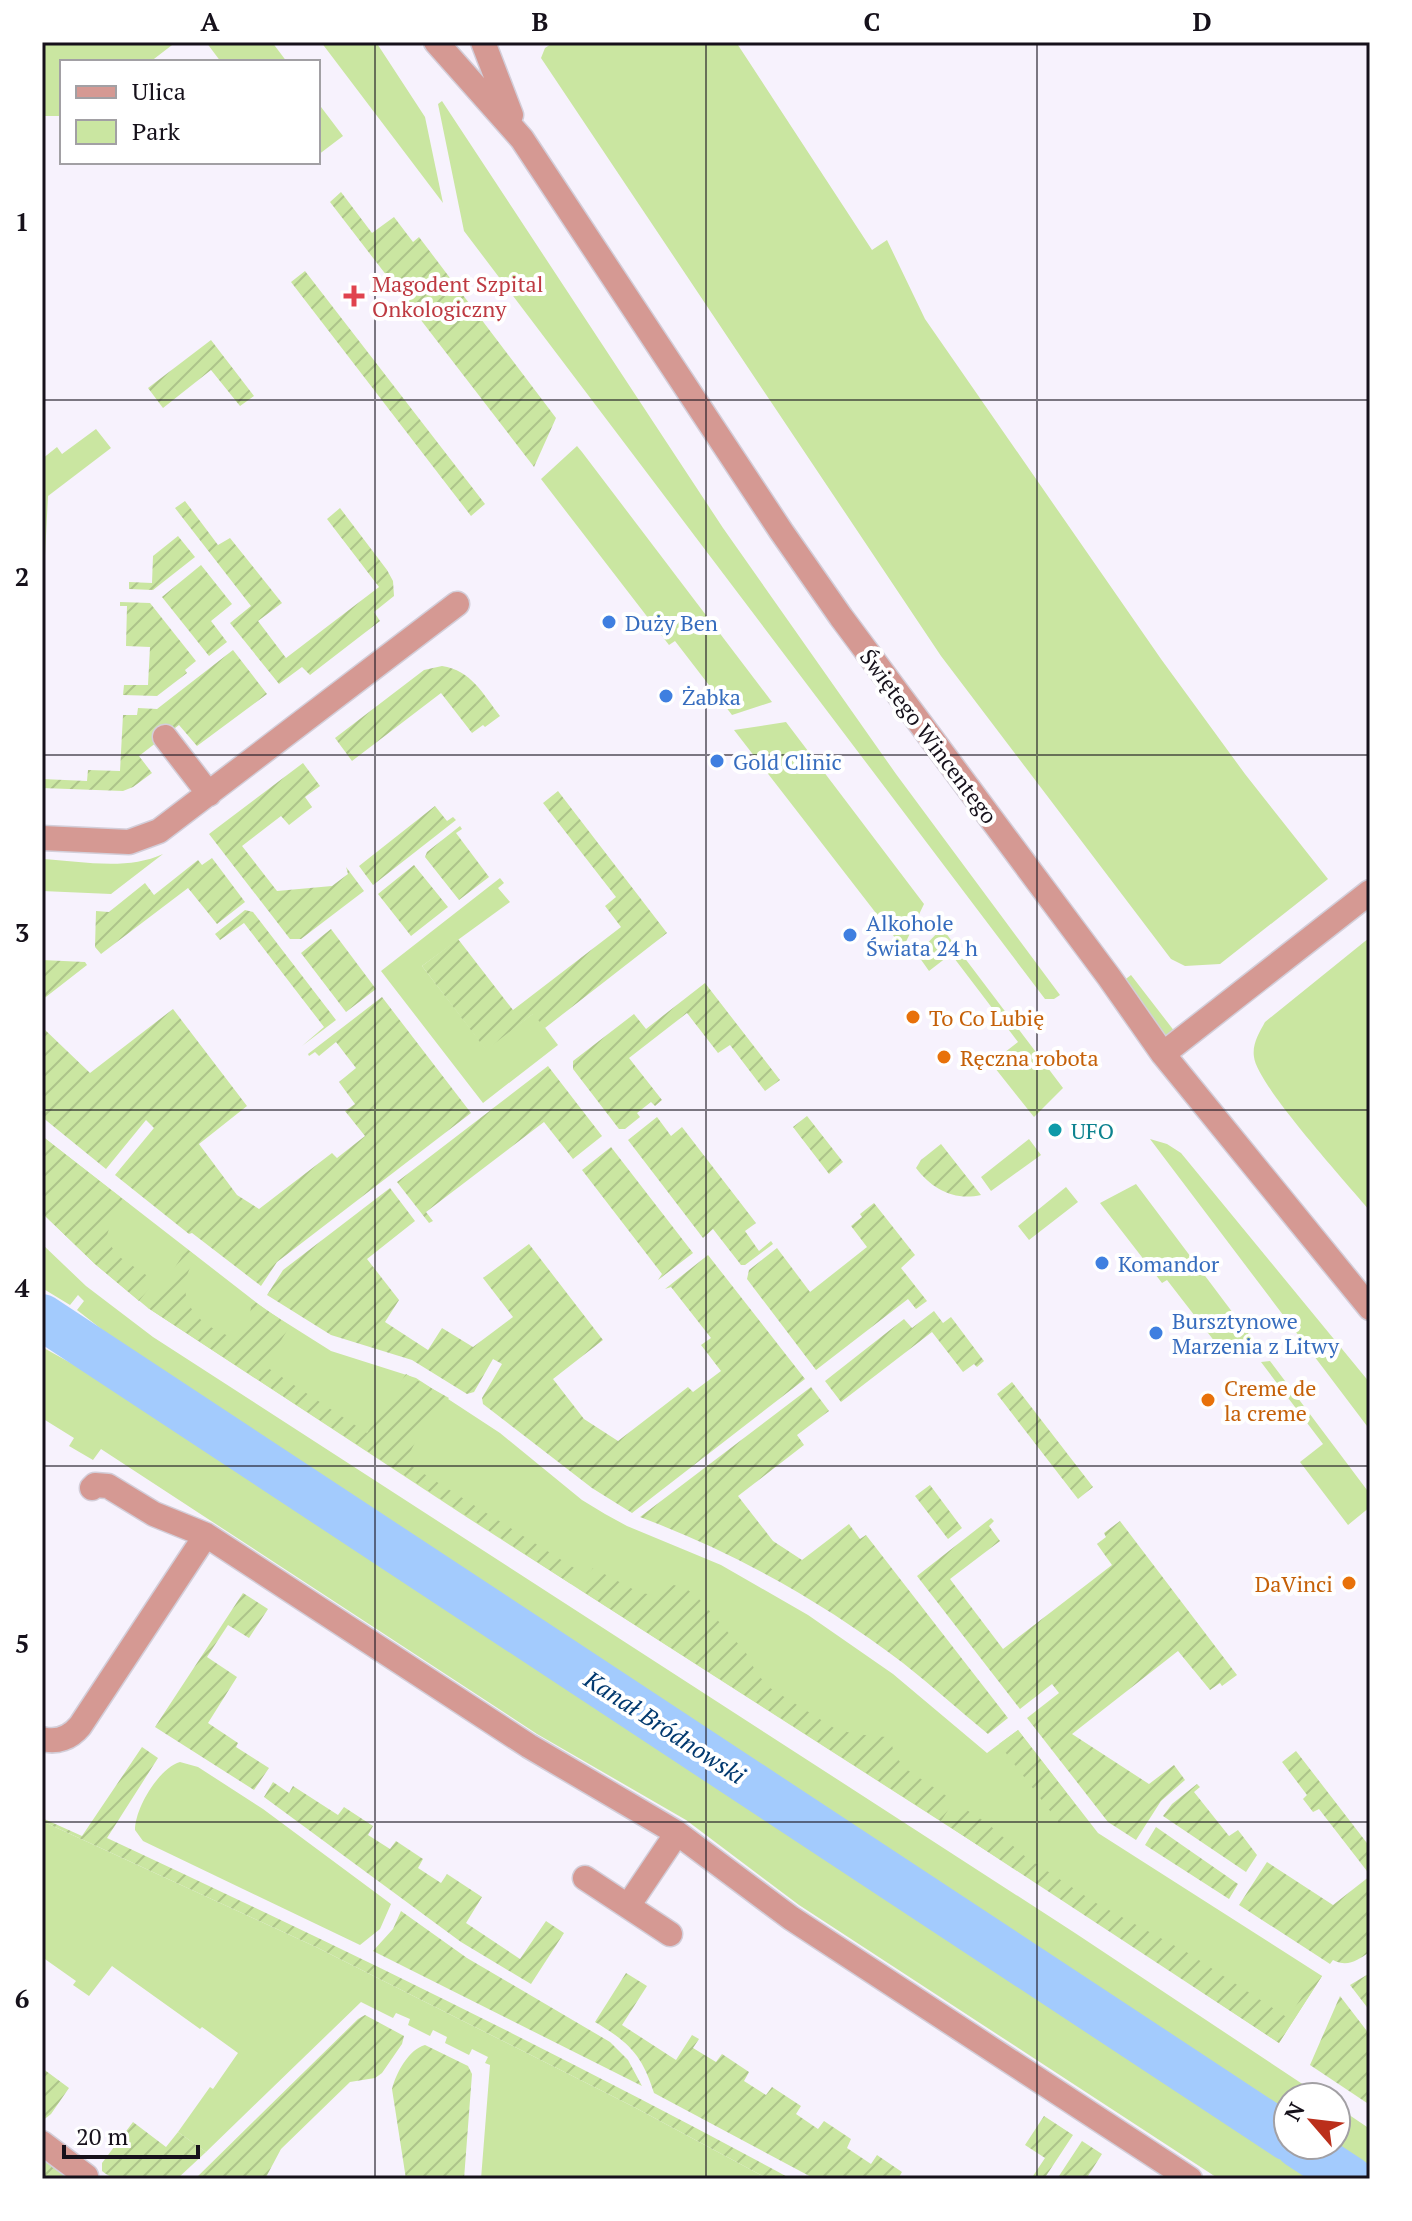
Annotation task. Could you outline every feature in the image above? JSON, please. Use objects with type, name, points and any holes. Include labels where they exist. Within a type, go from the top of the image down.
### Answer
[{"type":"street","name":"Świętego Wincentego","points":[[436,42],[522,139],[806,568],[1163,1054],[1370,1308]]},
{"type":"street","name":"Świętego Wincentego","points":[[483,42],[522,139]]},
{"type":"street","points":[[42,838],[129,842],[166,827],[457,604]]},
{"type":"street","points":[[165,737],[209,794]]},
{"type":"street","points":[[1163,1054],[1370,892]]},
{"type":"street","points":[[92,1488],[95,1485],[108,1486],[154,1514],[206,1535],[529,1746],[677,1833],[791,1918],[1190,2179]]},
{"type":"street","points":[[42,1739],[57,1741],[76,1732],[206,1535]]},
{"type":"street","points":[[628,1906],[677,1833]]},
{"type":"street","points":[[585,1878],[670,1934]]},
{"type":"street","points":[[42,2143],[86,2176]]},
{"type":"green space","points":[[42,42],[176,42],[153,60],[60,60],[60,116],[44,116],[42,151]]},
{"type":"green space","points":[[206,42],[272,42],[286,60],[220,60]]},
{"type":"green space","points":[[321,42],[376,42],[425,117],[443,203]]},
{"type":"green space","points":[[554,42],[736,42],[872,250],[887,240],[925,319],[1161,659],[1245,774],[1328,879],[1220,964],[1185,966],[1171,959],[941,656],[541,58],[545,48]]},
{"type":"green space","points":[[442,101],[723,528],[896,774],[1060,995],[1045,999],[464,231],[438,104]]},
{"type":"green space","points":[[320,106],[343,136],[320,153]]},
{"type":"green space","points":[[341,192],[372,233],[394,217],[413,242],[419,237],[556,418],[534,467],[330,202]]},
{"type":"green space","points":[[305,271],[485,504],[471,516],[291,282]]},
{"type":"green space","points":[[211,340],[254,396],[240,406],[211,370],[163,408],[148,388]]},
{"type":"green space","points":[[96,429],[111,448],[48,496],[42,615],[42,459],[57,447],[62,454]]},
{"type":"green space","points":[[577,446],[772,702],[732,715],[675,641],[669,645],[541,479]]},
{"type":"green space","points":[[185,501],[218,545],[230,538],[282,603],[258,621],[286,658],[379,587],[327,519],[340,508],[387,570],[393,581],[394,596],[374,612],[380,621],[310,675],[302,667],[279,684],[230,623],[251,606],[175,508]]},
{"type":"green space","points":[[178,536],[195,557],[153,590],[129,589],[129,582],[152,583],[153,556]]},
{"type":"green space","points":[[201,565],[232,604],[211,621],[227,642],[209,656],[162,597]]},
{"type":"green space","points":[[120,602],[150,603],[196,661],[185,670],[187,673],[157,696],[123,695],[124,685],[148,685],[150,647],[126,646],[127,606],[120,606]]},
{"type":"green space","points":[[233,650],[267,694],[197,746],[179,725],[139,756],[152,773],[133,787],[123,791],[42,788],[42,779],[87,781],[88,770],[120,771],[123,715],[137,715],[138,708],[157,709]]},
{"type":"green space","points":[[442,666],[469,678],[500,716],[472,733],[441,693],[352,761],[335,738],[424,670]]},
{"type":"green space","points":[[786,722],[924,904],[903,948],[734,730]]},
{"type":"green space","points":[[303,763],[320,786],[305,797],[312,807],[289,825],[281,816],[242,846],[277,891],[332,886],[348,874],[346,867],[364,891],[301,939],[290,939],[209,834]]},
{"type":"green space","points":[[558,791],[667,933],[545,1028],[533,1014],[486,1050],[422,966],[458,939],[513,1010],[621,927],[605,906],[616,897],[543,803]]},
{"type":"green space","points":[[435,806],[447,821],[453,817],[456,820],[373,885],[359,866]]},
{"type":"green space","points":[[460,826],[462,829],[456,833],[489,877],[459,900],[425,857],[427,852]]},
{"type":"green space","points":[[163,854],[111,894],[42,891],[42,859],[119,864]]},
{"type":"green space","points":[[212,858],[245,902],[217,924],[188,888],[101,954],[95,947],[96,911],[109,912],[145,883],[154,895],[198,860],[202,865]]},
{"type":"green space","points":[[414,865],[448,907],[411,936],[378,894]]},
{"type":"green space","points":[[500,878],[504,883],[498,888],[510,902],[422,966],[486,1049],[534,1013],[558,1045],[483,1103],[381,971]]},
{"type":"green space","points":[[245,910],[253,912],[336,1020],[302,1046],[324,1027],[244,923],[220,940],[215,934]]},
{"type":"green space","points":[[942,928],[1063,1088],[1034,1117],[991,1063],[1018,1042],[951,954],[929,971],[917,954]]},
{"type":"green space","points":[[331,929],[376,989],[346,1012],[301,953]]},
{"type":"green space","points":[[1369,938],[1370,1211],[1286,1111],[1259,1071],[1254,1057],[1256,1039],[1265,1022]]},
{"type":"green space","points":[[42,960],[85,962],[87,965],[42,1000]]},
{"type":"green space","points":[[1131,975],[1182,1041],[1170,1056],[1114,988]]},
{"type":"green space","points":[[705,983],[780,1080],[765,1091],[730,1045],[718,1053],[687,1013],[629,1058],[662,1100],[655,1106],[651,1102],[637,1113],[640,1117],[625,1129],[619,1129],[573,1069],[573,1061],[634,1014],[646,1029]]},
{"type":"green space","points":[[382,997],[471,1113],[277,1262],[261,1286],[115,1175],[154,1128],[146,1120],[106,1169],[42,1117],[42,1027],[90,1073],[173,1009],[247,1106],[199,1144],[237,1195],[259,1209],[332,1153],[337,1158],[365,1136],[345,1111],[355,1104],[339,1082],[356,1068],[336,1042],[319,1056],[315,1052],[308,1054]]},
{"type":"green space","points":[[548,1066],[602,1136],[573,1159],[544,1122],[426,1212],[433,1221],[429,1223],[397,1182]]},
{"type":"green space","points":[[807,1116],[843,1162],[829,1174],[793,1127]]},
{"type":"green space","points":[[657,1117],[671,1136],[682,1127],[756,1223],[745,1231],[759,1251],[771,1241],[773,1244],[745,1265],[741,1265],[713,1229],[703,1238],[628,1140]]},
{"type":"green space","points":[[42,1136],[266,1310],[331,1351],[416,1378],[500,1433],[582,1500],[605,1514],[721,1565],[808,1615],[893,1674],[987,1753],[1018,1730],[1098,1833],[1322,1976],[1279,2043],[1085,1914],[468,1518],[148,1308],[95,1264],[42,1213]]},
{"type":"green space","points":[[42,1136],[129,1204],[110,1225],[106,1239],[118,1256],[155,1281],[139,1301],[42,1213]]},
{"type":"green space","points":[[1029,1139],[1041,1155],[991,1191],[981,1177]]},
{"type":"green space","points":[[1150,1139],[1167,1144],[1181,1153],[1370,1383],[1370,1430]]},
{"type":"green space","points":[[941,1144],[981,1195],[962,1196],[944,1192],[916,1168]]},
{"type":"green space","points":[[611,1147],[693,1253],[658,1280],[662,1274],[582,1170]]},
{"type":"green space","points":[[1136,1184],[1254,1341],[1222,1351],[1167,1280],[1162,1283],[1100,1203]]},
{"type":"green space","points":[[1066,1187],[1078,1202],[1029,1240],[1018,1226]]},
{"type":"green space","points":[[390,1188],[415,1221],[367,1259],[399,1300],[385,1322],[428,1350],[442,1328],[473,1347],[513,1317],[483,1278],[529,1244],[603,1340],[553,1379],[584,1419],[618,1441],[688,1387],[693,1392],[721,1371],[701,1345],[711,1338],[671,1287],[665,1289],[708,1255],[805,1379],[632,1513],[592,1488],[483,1404],[482,1398],[502,1364],[493,1359],[474,1392],[467,1394],[412,1360],[331,1335],[267,1295],[283,1270]]},
{"type":"green space","points":[[874,1203],[915,1255],[901,1268],[927,1301],[916,1309],[908,1299],[816,1370],[747,1279],[749,1270],[777,1248],[810,1292],[867,1247],[851,1226]]},
{"type":"green space","points":[[42,1244],[86,1286],[153,1337],[1075,1933],[1298,2081],[1272,2081],[1272,2104],[151,1368],[77,1310],[84,1301],[78,1295],[70,1305],[42,1288]]},
{"type":"green space","points":[[187,1249],[197,1257],[186,1278],[185,1288],[197,1316],[216,1330],[240,1338],[248,1328],[252,1300],[290,1326],[265,1366],[367,1433],[406,1374],[449,1398],[421,1431],[405,1462],[579,1571],[571,1584],[148,1308]]},
{"type":"green space","points":[[934,1311],[943,1323],[951,1317],[984,1361],[963,1372],[932,1332],[841,1402],[825,1381],[904,1319],[912,1328]]},
{"type":"green space","points":[[42,1347],[96,1377],[1272,2153],[1272,2161],[1284,2161],[1311,2179],[1219,2179],[799,1905],[686,1820],[537,1734],[101,1449],[93,1460],[69,1446],[74,1438],[45,1420],[42,1423]]},
{"type":"green space","points":[[1270,1361],[1370,1494],[1370,1507],[1348,1525],[1300,1462],[1323,1444],[1261,1362]]},
{"type":"green space","points":[[1012,1382],[1093,1487],[1078,1499],[997,1394]]},
{"type":"green space","points":[[811,1387],[829,1411],[797,1435],[804,1445],[738,1496],[773,1541],[802,1560],[849,1524],[860,1539],[866,1535],[1008,1718],[988,1734],[903,1663],[809,1599],[743,1562],[640,1517]]},
{"type":"green space","points":[[930,1485],[962,1528],[948,1539],[915,1496]]},
{"type":"green space","points":[[991,1518],[994,1521],[989,1526],[1000,1541],[950,1579],[1003,1649],[1112,1565],[1097,1544],[1106,1537],[1104,1533],[1120,1521],[1237,1675],[1210,1690],[1178,1651],[1072,1734],[1149,1784],[1174,1765],[1185,1780],[1161,1801],[1136,1840],[1108,1822],[1027,1718],[1059,1693],[1052,1684],[1020,1709],[917,1576]]},
{"type":"green space","points":[[593,1568],[640,1593],[648,1594],[674,1585],[688,1590],[746,1653],[757,1674],[770,1688],[834,1728],[854,1734],[886,1737],[895,1756],[906,1769],[954,1801],[941,1821],[579,1589]]},
{"type":"green space","points":[[243,1593],[268,1609],[249,1638],[228,1625],[207,1657],[237,1677],[208,1723],[238,1743],[236,1747],[269,1768],[254,1790],[155,1727]]},
{"type":"green space","points":[[1018,1730],[1082,1813],[1063,1828],[999,1744]]},
{"type":"green space","points":[[142,1747],[158,1758],[107,1838],[452,2003],[791,2179],[768,2179],[634,2107],[316,1947],[42,1821],[42,1818],[82,1836]]},
{"type":"green space","points":[[1296,1751],[1370,1847],[1370,1875],[1319,1809],[1313,1812],[1303,1799],[1307,1795],[1282,1762]]},
{"type":"green space","points":[[180,1762],[198,1767],[263,1809],[391,1904],[380,1929],[360,1945],[143,1841],[135,1830],[144,1800],[164,1772]]},
{"type":"green space","points":[[273,1782],[289,1793],[293,1786],[338,1815],[344,1807],[373,1826],[368,1835],[390,1849],[396,1841],[423,1859],[418,1868],[441,1883],[447,1874],[482,1897],[466,1923],[520,1959],[546,1921],[564,1933],[531,1984],[461,1942],[264,1797]]},
{"type":"green space","points":[[1197,1784],[1200,1787],[1194,1792],[1229,1836],[1238,1830],[1257,1855],[1246,1872],[1163,1816],[1172,1804]]},
{"type":"green space","points":[[962,1807],[987,1823],[1027,1858],[1096,1903],[1188,1953],[1288,2018],[1317,1974],[1322,1976],[1279,2043],[950,1827]]},
{"type":"green space","points":[[42,1821],[316,1947],[634,2107],[768,2179],[481,2179],[490,2065],[485,2063],[488,2057],[472,2049],[469,2055],[445,2043],[447,2037],[433,2030],[430,2036],[408,2025],[410,2019],[396,2013],[393,2018],[361,2002],[206,2152],[178,2132],[238,2053],[112,1966],[89,1996],[73,1985],[76,1981],[42,1957]]},
{"type":"green space","points":[[1156,1827],[1238,1884],[1229,1899],[1145,1845]]},
{"type":"green space","points":[[1267,1862],[1333,1905],[1370,1876],[1370,1952],[1352,1962],[1333,1960],[1330,1964],[1239,1905]]},
{"type":"green space","points":[[401,1911],[467,1958],[610,2042],[628,2060],[642,2086],[373,1951],[393,1929]]},
{"type":"green space","points":[[626,1973],[647,1986],[622,2025],[676,2060],[692,2035],[699,2039],[693,2048],[716,2062],[722,2054],[749,2072],[744,2081],[766,2095],[772,2087],[801,2106],[796,2114],[818,2129],[824,2121],[851,2139],[847,2148],[871,2164],[877,2155],[902,2172],[898,2179],[815,2179],[654,2093],[644,2068],[632,2050],[595,2022]]},
{"type":"green space","points":[[1370,1973],[1370,2011],[1350,1985]]},
{"type":"green space","points":[[1340,1996],[1370,2035],[1370,2105],[1352,2093],[1352,2081],[1334,2081],[1310,2065]]},
{"type":"green space","points":[[365,2015],[404,2036],[382,2073],[375,2078],[350,2082],[281,2149],[265,2179],[195,2179],[358,2019]]},
{"type":"green space","points":[[425,2045],[468,2066],[472,2074],[464,2179],[406,2179],[392,2089],[404,2062]]},
{"type":"green space","points":[[42,2068],[69,2088],[51,2114],[42,2121]]},
{"type":"green space","points":[[1044,2116],[1073,2135],[1044,2179],[1031,2179],[1045,2158],[1025,2145]]},
{"type":"green space","points":[[1352,2117],[1370,2129],[1370,2168],[1352,2156]]},
{"type":"green space","points":[[133,2122],[166,2147],[178,2132],[206,2152],[177,2179],[127,2180],[108,2175],[102,2171],[102,2163]]},
{"type":"green space","points":[[1082,2141],[1102,2154],[1086,2179],[1074,2176],[1072,2179],[1057,2179]]},
{"type":"green space","points":[[42,2159],[67,2178],[68,2179],[42,2179]]},
{"type":"waterway","name":"Kanał Bródnowski","points":[[42,1317],[1272,2127]]},
{"type":"waterway","name":"Kanał Bródnowski","points":[[1322,2161],[1350,2179]]},
{"type":"place","name":"Magodent Szpital Onkologiczny","points":[[354,296]]},
{"type":"place","name":"Duży Ben","points":[[609,622]]},
{"type":"place","name":"Żabka","points":[[666,696]]},
{"type":"place","name":"Gold Clinic","points":[[717,761]]},
{"type":"place","name":"Alkohole Świata 24 h","points":[[850,935]]},
{"type":"place","name":"To Co Lubię","points":[[913,1017]]},
{"type":"place","name":"Ręczna robota","points":[[944,1057]]},
{"type":"place","name":"UFO","points":[[1055,1130]]},
{"type":"place","name":"Komandor","points":[[1102,1263]]},
{"type":"place","name":"Bursztynowe Marzenia z Litwy","points":[[1156,1333]]},
{"type":"place","name":"Creme de la creme","points":[[1208,1400]]},
{"type":"place","name":"DaVinci","points":[[1349,1583]]}]
